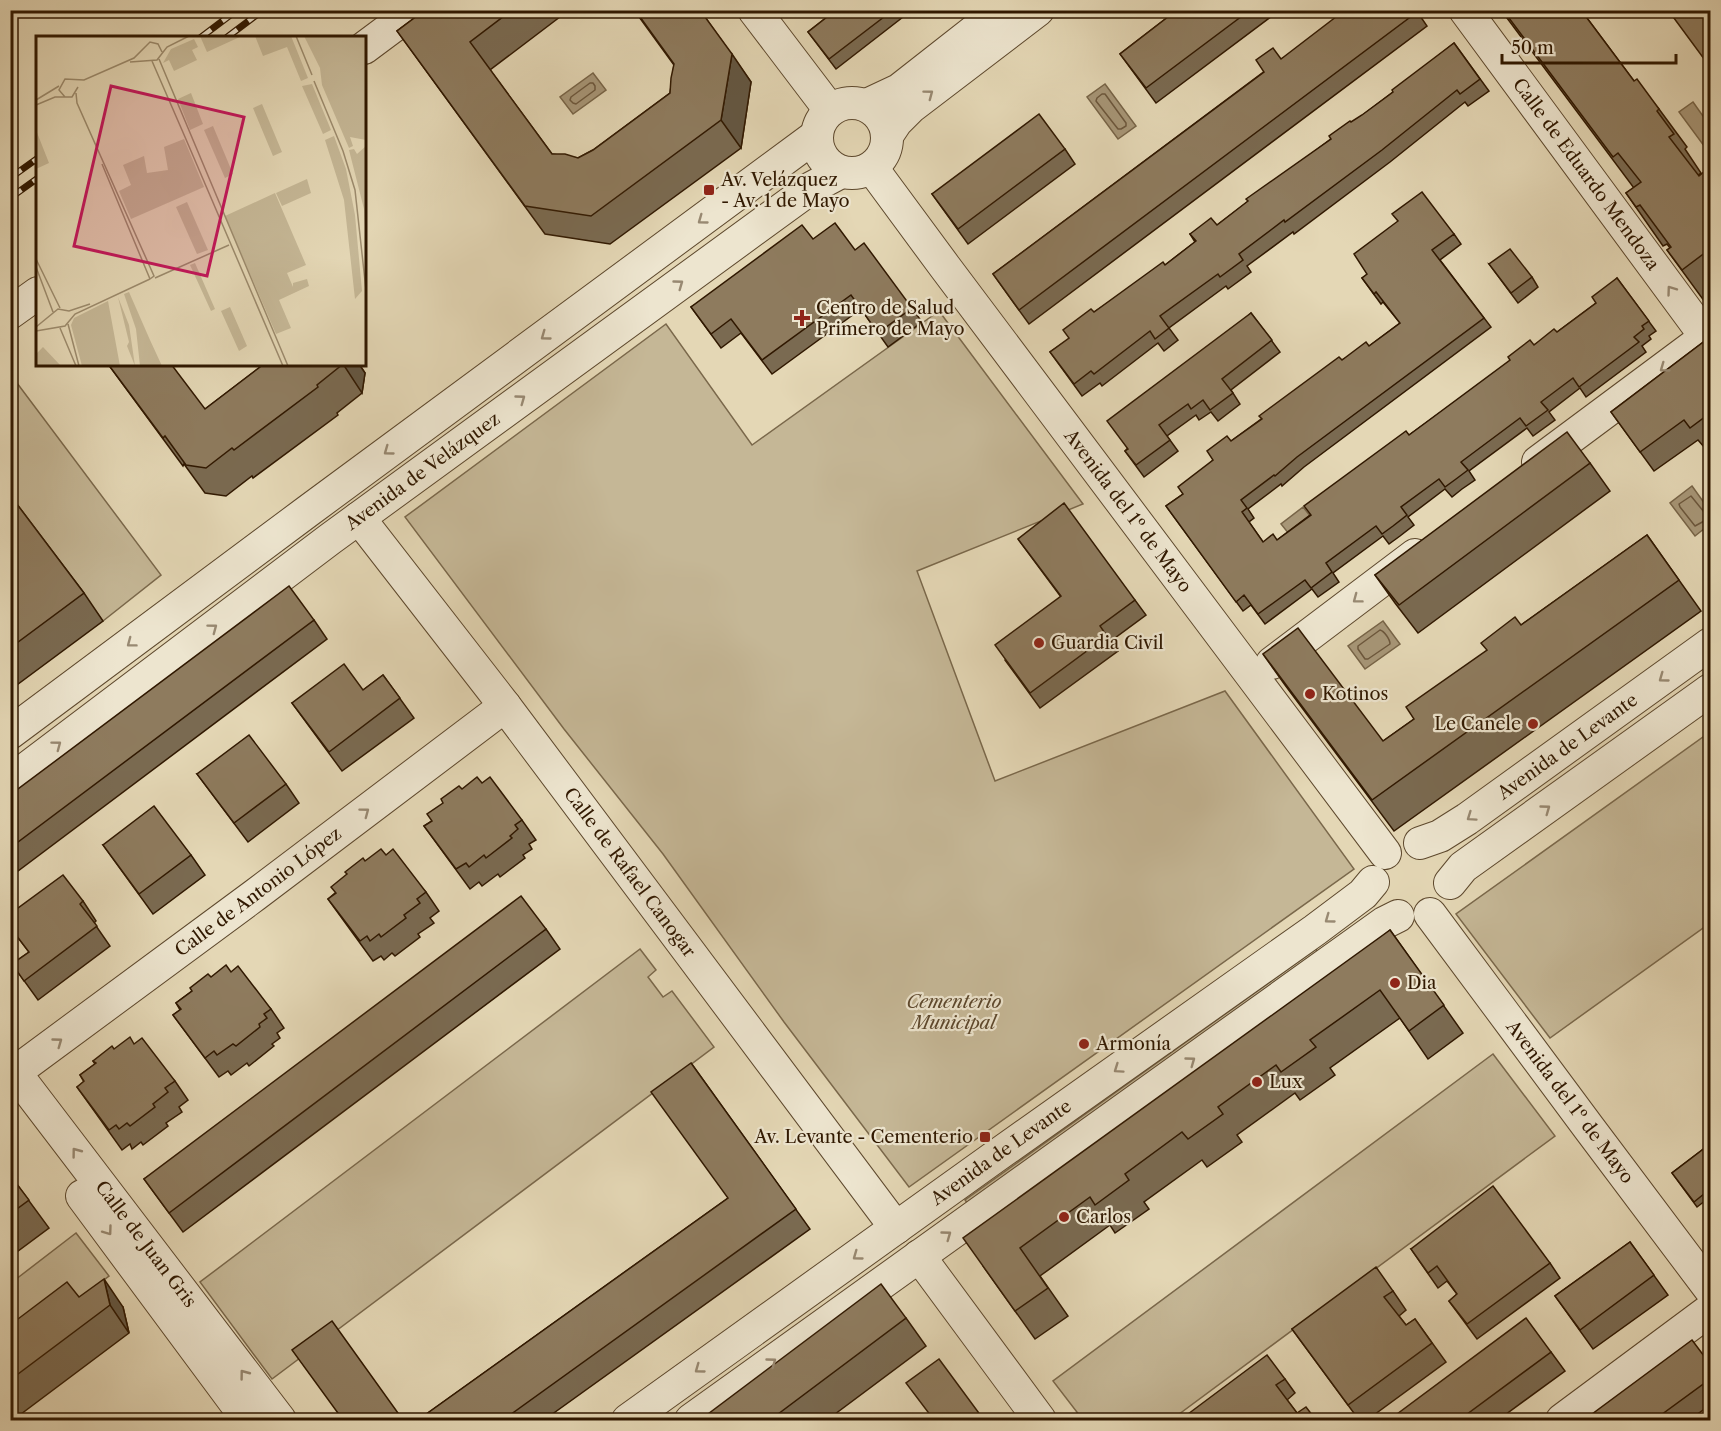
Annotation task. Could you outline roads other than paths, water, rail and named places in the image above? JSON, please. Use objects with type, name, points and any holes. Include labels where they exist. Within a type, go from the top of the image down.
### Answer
[{"type":"street","points":[[366,47],[415,10]]},
{"type":"street","points":[[754,10],[823,123]]},
{"type":"street","points":[[867,105],[899,90],[1002,10]]},
{"type":"street","points":[[888,134],[911,107],[1038,10]]},
{"type":"street","name":"Calle de Eduardo Mendoza","points":[[1466,10],[1708,335]]},
{"type":"street","points":[[852,102],[867,105],[875,110],[886,125],[888,134],[885,153],[872,168],[857,173],[832,167],[820,153],[823,123],[836,106],[852,102]]},
{"type":"street","name":"Avenida de Velázquez","points":[[10,733],[823,123]]},
{"type":"street","name":"Avenida del 1º de Mayo","points":[[872,168],[1385,853]]},
{"type":"street","name":"Avenida de Velázquez","points":[[10,781],[359,518],[810,188],[841,171]]},
{"type":"street","points":[[10,313],[36,294]]},
{"type":"street","points":[[1513,481],[1708,335]]},
{"type":"street","name":"Calle de Rafael Canogar","points":[[359,518],[505,706],[896,1228]]},
{"type":"street","points":[[1252,677],[1438,537]]},
{"type":"street","name":"Avenida de Levante","points":[[1420,843],[1440,836],[1467,819],[1710,644]]},
{"type":"street","name":"Avenida de Levante","points":[[1450,883],[1463,867],[1710,690]]},
{"type":"street","name":"Calle de Antonio López","points":[[12,1079],[505,706]]},
{"type":"street","points":[[1401,843],[1420,843],[1432,848],[1442,857],[1448,869],[1450,883],[1444,901],[1438,909],[1412,919],[1398,916],[1380,903],[1373,882],[1376,866],[1385,853],[1401,843]]},
{"type":"street","name":"Avenida de Levante","points":[[628,1420],[1315,930],[1363,894],[1373,882]]},
{"type":"street","name":"Avenida del 1º de Mayo","points":[[1430,914],[1710,1289]]},
{"type":"street","name":"Avenida de Levante","points":[[691,1420],[1384,923],[1398,916]]},
{"type":"street","name":"Calle de Juan Gris","points":[[12,1079],[248,1420]]},
{"type":"street","name":"Calle de Juan Gris","points":[[12,1079],[280,1420]]},
{"type":"street","points":[[919,1256],[1040,1420]]},
{"type":"street","points":[[1562,1420],[1710,1310]]},
{"type":"water","points":[[593,73],[606,90],[573,114],[560,97]]},
{"type":"water","points":[[1105,84],[1136,126],[1118,139],[1087,97]]},
{"type":"water","points":[[1693,102],[1710,126],[1710,154],[1679,112]]},
{"type":"water","points":[[1692,486],[1710,511],[1710,524],[1695,536],[1670,503]]},
{"type":"water","points":[[1303,507],[1311,517],[1289,534],[1281,524]]},
{"type":"water","points":[[1383,621],[1400,644],[1365,669],[1348,646]]},
{"type":"railway","points":[[203,36],[237,10]]},
{"type":"railway","points":[[229,36],[263,10]]},
{"type":"railway","points":[[10,178],[36,159]]},
{"type":"railway","points":[[10,198],[36,179]]},
{"type":"place","name":"Av. Velázquez - Av. 1 de Mayo","points":[[709,190]]},
{"type":"place","name":"Centro de Salud Primero de Mayo","points":[[802,318]]},
{"type":"place","name":"Guardia Civil","points":[[1039,643]]},
{"type":"place","name":"Kotinos","points":[[1310,694]]},
{"type":"place","name":"Le Canele","points":[[1533,724]]},
{"type":"place","name":"Dia","points":[[1395,983]]},
{"type":"place","name":"Armonía","points":[[1084,1044]]},
{"type":"place","name":"Lux","points":[[1257,1082]]},
{"type":"place","name":"Av. Levante - Cementerio","points":[[985,1137]]},
{"type":"place","name":"Carlos","points":[[1064,1217]]},
{"type":"park label","name":"Cementerio Municipal","points":[[954,1012]]}]
